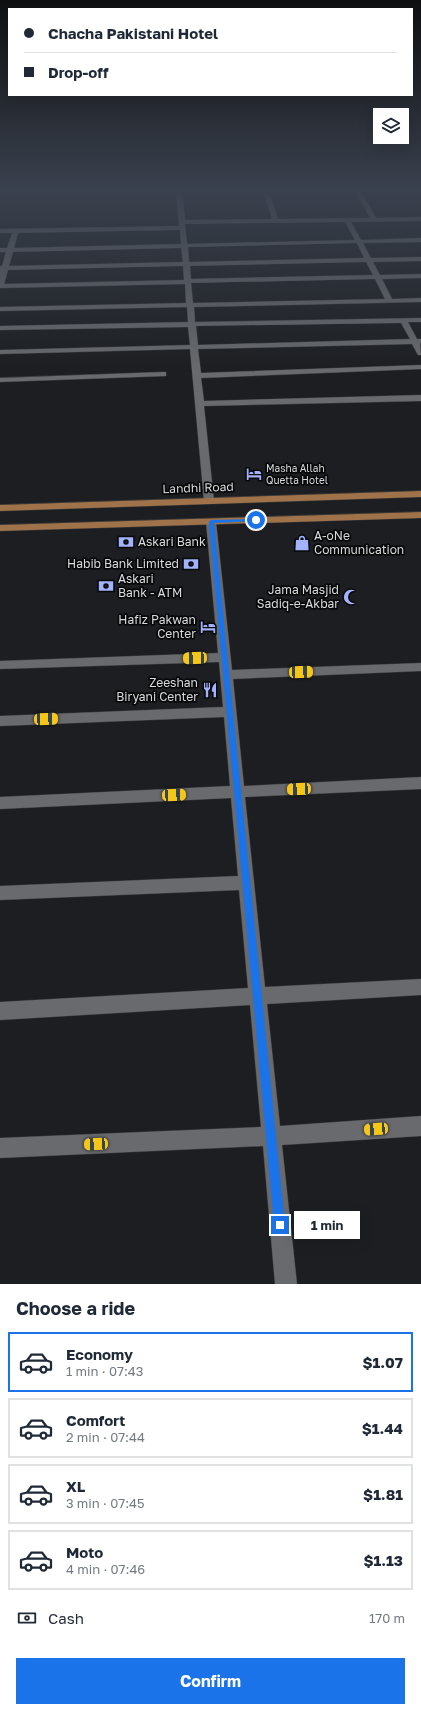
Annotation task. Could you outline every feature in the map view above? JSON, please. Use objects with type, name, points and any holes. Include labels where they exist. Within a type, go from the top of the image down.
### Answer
[{"type":"main road","name":"Landhi Road","points":[[0,508],[421,494]]},
{"type":"main road","points":[[0,528],[421,515]]},
{"type":"street","points":[[9,251],[2,268],[0,286],[421,276]]},
{"type":"street","points":[[185,251],[209,501]]},
{"type":"street","points":[[363,251],[390,301]]},
{"type":"street","points":[[2,268],[421,258]]},
{"type":"street","points":[[0,309],[421,300]]},
{"type":"street","points":[[403,320],[418,341],[421,353]]},
{"type":"street","points":[[0,328],[421,320]]},
{"type":"street","points":[[0,352],[418,341]]},
{"type":"street","points":[[197,376],[421,367]]},
{"type":"street","points":[[0,380],[163,374]]},
{"type":"street","points":[[200,404],[421,398]]},
{"type":"street","points":[[211,522],[286,1284]]},
{"type":"street","points":[[0,665],[225,657]]},
{"type":"street","points":[[226,675],[421,667]]},
{"type":"street","points":[[0,721],[230,712]]},
{"type":"street","points":[[0,802],[421,783]]},
{"type":"street","points":[[0,893],[247,883]]},
{"type":"street","points":[[0,1011],[421,987]]},
{"type":"street","points":[[0,1148],[271,1136],[421,1126]]},
{"type":"place","name":"Masha Allah Quetta Hotel","points":[[254,474]]},
{"type":"place","name":"Askari Bank","points":[[126,542]]},
{"type":"place","name":"A-oNe Communication","points":[[302,543]]},
{"type":"place","name":"Habib Bank Limited","points":[[191,564]]},
{"type":"place","name":"Askari Bank - ATM","points":[[106,586]]},
{"type":"place","name":"Jama Masjid Sadiq-e-Akbar","points":[[351,597]]},
{"type":"place","name":"Hafiz Pakwan Center","points":[[208,627]]},
{"type":"place","name":"Zeeshan Biryani Center","points":[[210,690]]},
{"type":"route","points":[[256,520],[211,522],[280,1225]]}]
